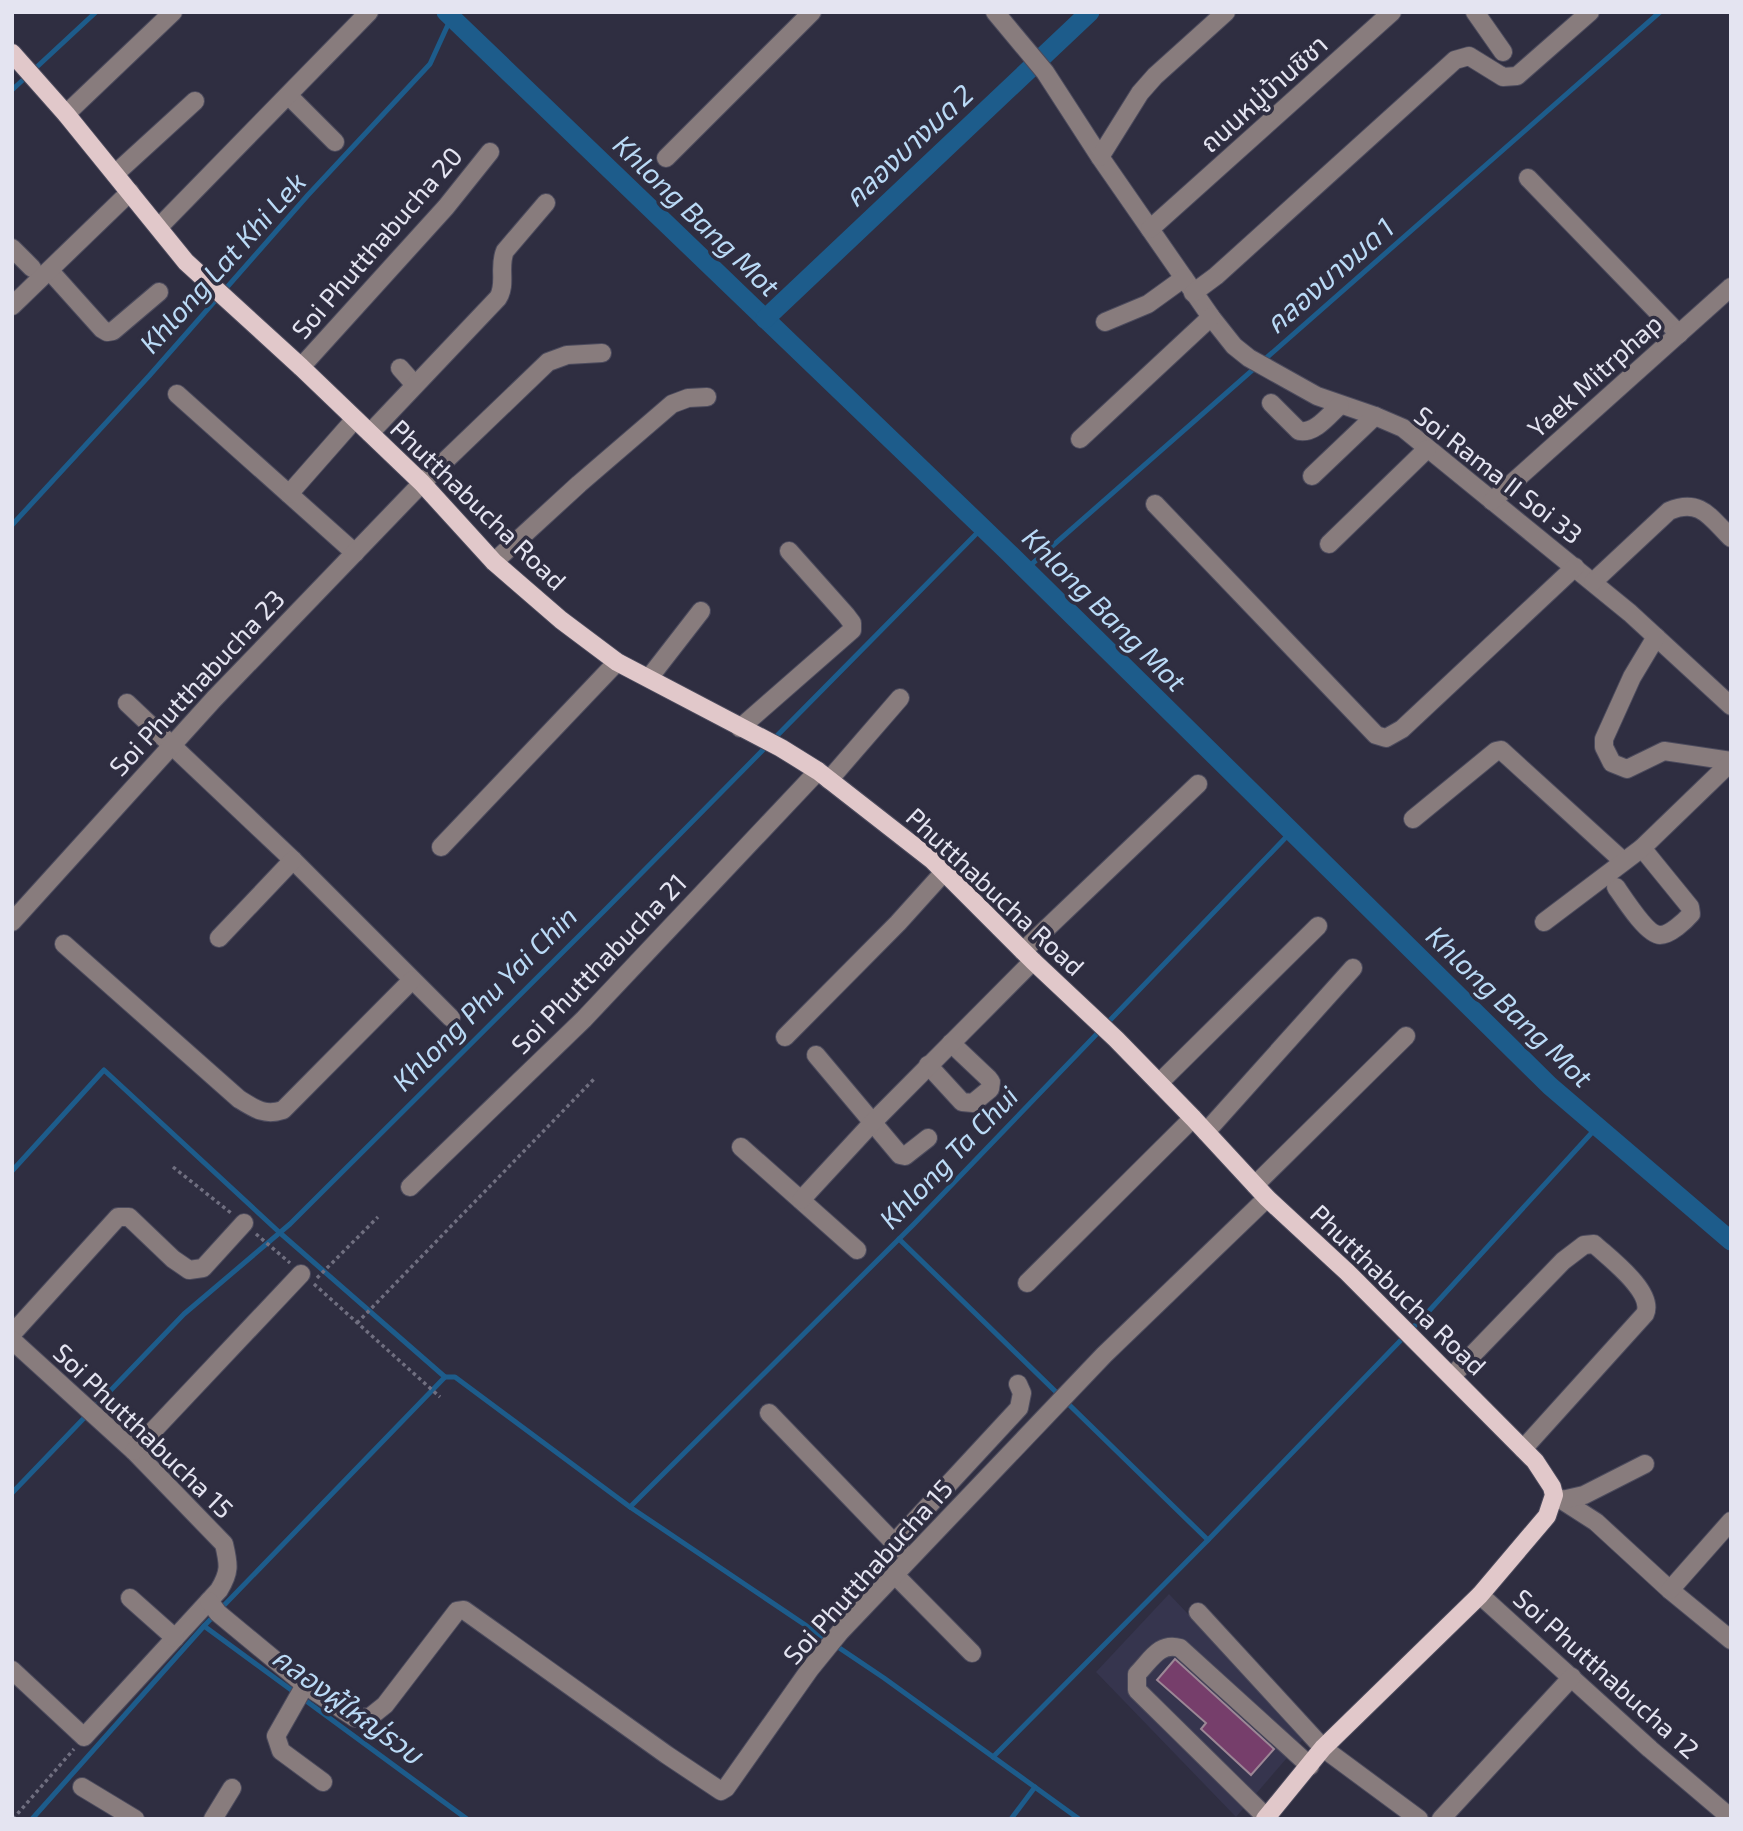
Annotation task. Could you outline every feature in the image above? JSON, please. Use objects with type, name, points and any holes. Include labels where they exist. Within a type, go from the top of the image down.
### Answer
[{"type":"main road","name":"Phutthabucha Road","points":[[12,53],[66,114],[186,262],[422,483],[494,562],[561,620],[617,662],[781,748],[824,775],[932,860],[1116,1039],[1261,1191],[1452,1376],[1535,1461],[1558,1498]]},
{"type":"main road","points":[[1266,1818],[1323,1748],[1480,1595],[1547,1516],[1558,1498]]},
{"type":"street","points":[[66,114],[173,12]]},
{"type":"street","points":[[159,228],[369,12]]},
{"type":"street","points":[[666,158],[813,12]]},
{"type":"street","name":"Soi Rama II Soi 33","points":[[995,12],[1045,72],[1210,317],[1234,346],[1270,371],[1317,396],[1403,428],[1575,567],[1731,706]]},
{"type":"street","points":[[1100,157],[1140,93],[1226,12]]},
{"type":"street","name":"ถนนหมู่บ้านชิชา","points":[[1150,229],[1392,12]]},
{"type":"street","points":[[1475,12],[1503,52]]},
{"type":"street","points":[[1105,322],[1216,276],[1455,60],[1469,56],[1503,77],[1517,76],[1590,12]]},
{"type":"street","points":[[289,96],[335,142]]},
{"type":"street","points":[[115,174],[194,101]]},
{"type":"street","name":"Soi Phutthabucha 20","points":[[301,367],[446,207],[490,152]]},
{"type":"street","points":[[1528,178],[1679,334]]},
{"type":"street","points":[[12,306],[41,269],[130,192]]},
{"type":"street","points":[[370,433],[499,298],[503,290],[502,260],[505,251],[546,203]]},
{"type":"street","points":[[14,253],[41,269],[107,332],[113,331],[159,292]]},
{"type":"street","name":"Yaek Mitrphap","points":[[1492,501],[1731,287]]},
{"type":"street","points":[[1080,439],[1210,317]]},
{"type":"street","name":"Soi Phutthabucha 23","points":[[12,922],[172,744],[422,483],[548,362],[567,355],[602,353]]},
{"type":"street","points":[[400,368],[415,385]]},
{"type":"street","points":[[177,394],[355,553]]},
{"type":"street","points":[[494,562],[672,404],[688,398],[707,397]]},
{"type":"street","points":[[1271,402],[1299,431],[1306,432],[1340,405]]},
{"type":"street","points":[[1312,476],[1375,416]]},
{"type":"street","points":[[289,494],[355,419]]},
{"type":"street","points":[[1329,544],[1427,449]]},
{"type":"street","points":[[1155,504],[1376,735],[1387,738],[1402,729],[1575,567]]},
{"type":"street","points":[[1592,582],[1669,511],[1682,505],[1693,505],[1703,511],[1731,538]]},
{"type":"street","points":[[748,732],[852,630],[852,624],[846,615],[789,551]]},
{"type":"street","points":[[649,678],[701,611]]},
{"type":"street","points":[[1656,637],[1632,677],[1604,739],[1608,757],[1618,766],[1627,769],[1664,751],[1731,761]]},
{"type":"street","points":[[441,847],[617,662]]},
{"type":"street","name":"Soi Phutthabucha 21","points":[[410,1187],[584,1019],[900,698]]},
{"type":"street","points":[[127,703],[293,860],[451,1018]]},
{"type":"street","points":[[1413,819],[1496,751],[1502,750],[1623,861]]},
{"type":"street","points":[[1544,922],[1642,848],[1731,761]]},
{"type":"street","points":[[801,1200],[951,1043],[1028,956],[1198,784]]},
{"type":"street","points":[[1616,887],[1643,923],[1654,933],[1660,935],[1667,932],[1691,914],[1690,907],[1642,848]]},
{"type":"street","points":[[219,937],[293,860]]},
{"type":"street","points":[[785,1037],[898,923],[944,872]]},
{"type":"street","points":[[1159,1083],[1318,926]]},
{"type":"street","points":[[64,944],[239,1099],[259,1111],[273,1114],[283,1110],[412,980]]},
{"type":"street","points":[[1206,1132],[1353,968]]},
{"type":"street","name":"Soi Phutthabucha 15","points":[[209,1601],[218,1613],[305,1685],[355,1718],[370,1717],[385,1704],[457,1611],[464,1610],[721,1791],[747,1760],[840,1632],[1406,1036]]},
{"type":"street","points":[[929,1066],[962,1102],[973,1103],[990,1089],[991,1082],[951,1043]]},
{"type":"street","points":[[816,1055],[900,1155],[910,1155],[928,1138]]},
{"type":"street","points":[[1027,1283],[1193,1118]]},
{"type":"street","points":[[741,1147],[857,1250]]},
{"type":"street","points":[[12,1334],[118,1217],[129,1217],[173,1259],[189,1270],[203,1268],[244,1223]]},
{"type":"street","points":[[1452,1376],[1563,1261],[1584,1245],[1594,1244],[1632,1280],[1647,1300],[1645,1314],[1523,1450]]},
{"type":"street","points":[[134,1451],[307,1278]]},
{"type":"street","name":"Soi Phutthabucha 15","points":[[12,1340],[134,1451],[224,1544],[228,1561],[228,1576],[209,1601],[84,1737]]},
{"type":"street","points":[[894,1543],[1019,1408],[1022,1393],[1018,1384]]},
{"type":"street","points":[[769,1413],[910,1559]]},
{"type":"street","points":[[1558,1498],[1584,1495],[1645,1464]]},
{"type":"street","points":[[1558,1498],[1596,1522],[1670,1590],[1731,1640]]},
{"type":"street","points":[[1670,1590],[1731,1521]]},
{"type":"street","points":[[895,1575],[972,1653]]},
{"type":"street","name":"Soi Phutthabucha 12","points":[[1480,1595],[1650,1749],[1731,1818]]},
{"type":"street","points":[[130,1598],[175,1638]]},
{"type":"street","points":[[1198,1612],[1323,1748],[1419,1819]]},
{"type":"street","points":[[1266,1818],[1137,1690],[1137,1674],[1164,1647],[1180,1648],[1310,1766]]},
{"type":"street","points":[[12,1670],[84,1737]]},
{"type":"street","points":[[1441,1819],[1572,1677]]},
{"type":"street","points":[[305,1685],[276,1736],[281,1751],[323,1782]]},
{"type":"street","points":[[82,1787],[135,1819]]},
{"type":"street","points":[[213,1819],[232,1788]]},
{"type":"path","points":[[358,1323],[595,1078]]},
{"type":"path","points":[[307,1278],[378,1217]]},
{"type":"path","points":[[13,1819],[84,1737]]},
{"type":"shaded area","points":[[1169,1594],[1305,1737],[1236,1817],[1096,1672]]},
{"type":"building","points":[[1175,1659],[1274,1749],[1251,1775],[1201,1729],[1206,1723],[1157,1680]]},
{"type":"waterway","points":[[12,90],[96,12]]},
{"type":"waterway","name":"Khlong Bang Mot","points":[[446,12],[1009,553],[1550,1086],[1731,1241]]},
{"type":"waterway","name":"คลองบางมด 2","points":[[765,319],[1090,12]]},
{"type":"waterway","name":"คลองบางมด 1","points":[[1025,570],[1660,12]]},
{"type":"waterway","name":"Khlong Lat Khi Lek","points":[[12,525],[149,376],[308,195],[430,64],[451,18]]},
{"type":"waterway","name":"Khlong Phu Yai Chin","points":[[12,1493],[184,1314],[290,1224],[982,528]]},
{"type":"waterway","name":"Khlong Ta Chui","points":[[630,1507],[914,1224],[1291,832]]},
{"type":"waterway","points":[[12,1171],[104,1070],[279,1232],[445,1377]]},
{"type":"waterway","points":[[993,1757],[1428,1312],[1597,1127]]},
{"type":"waterway","points":[[899,1239],[1208,1540]]},
{"type":"waterway","points":[[32,1819],[204,1626],[445,1377],[455,1377],[630,1507],[884,1678],[1079,1819]]},
{"type":"waterway","name":"คลองผู้ใหญ่รวบ","points":[[204,1626],[467,1819]]},
{"type":"waterway","points":[[1011,1819],[1035,1787]]}]
